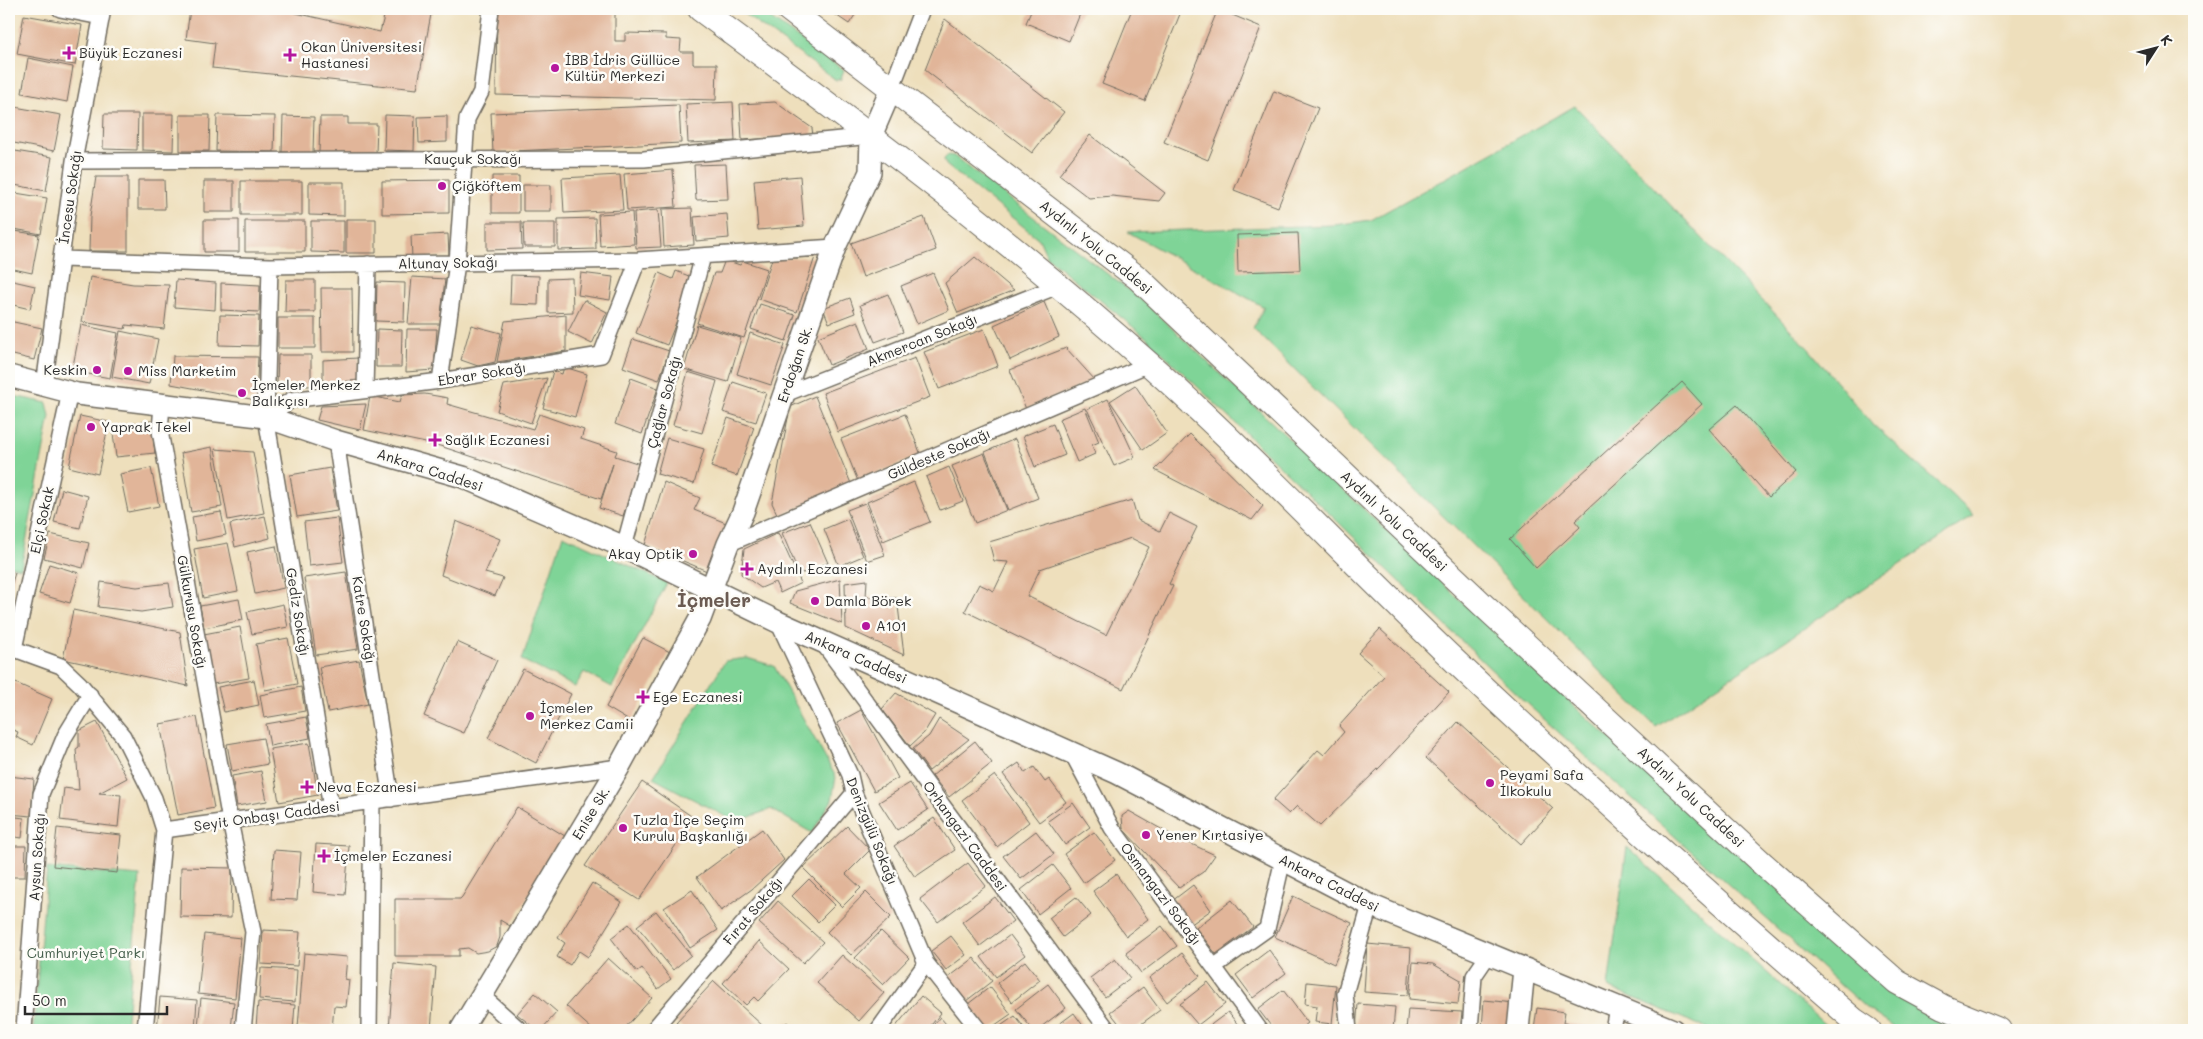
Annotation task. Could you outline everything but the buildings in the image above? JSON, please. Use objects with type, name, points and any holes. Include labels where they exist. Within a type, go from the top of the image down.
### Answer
[{"type":"main road","points":[[700,9],[871,136],[1005,240],[1149,364],[1458,664],[1733,916],[1854,1020],[1869,1030]]},
{"type":"main road","name":"Aydınlı Yolu Caddesi","points":[[788,9],[892,87],[1138,278],[1484,606],[1763,864],[1897,982],[1943,1007],[1999,1030]]},
{"type":"street","points":[[60,9],[102,13]]},
{"type":"street","points":[[440,381],[457,263],[467,120],[481,92],[491,9]]},
{"type":"street","points":[[871,136],[922,9]]},
{"type":"street","name":"İncesu Sokağı","points":[[44,386],[74,161],[102,13]]},
{"type":"street","name":"Kauçuk Sokağı","points":[[74,161],[644,159],[871,136]]},
{"type":"street","name":"Erdoğan Sk.","points":[[710,590],[743,512],[786,394],[834,247],[870,172],[871,136]]},
{"type":"street","name":"Altunay Sokağı","points":[[62,258],[270,266],[638,260],[834,247]]},
{"type":"street","name":"Çağlar Sokağı","points":[[624,547],[703,256]]},
{"type":"street","name":"Ebrar Sokağı","points":[[266,417],[290,400],[440,381],[601,355],[638,260]]},
{"type":"street","points":[[365,390],[368,264]]},
{"type":"street","name":"Gediz Sokağı","points":[[270,266],[266,417],[330,808]]},
{"type":"street","name":"Akmercan Sokağı","points":[[786,394],[1058,286]]},
{"type":"street","name":"Güldeste Sokağı","points":[[728,544],[1149,364]]},
{"type":"street","name":"Ankara Caddesi","points":[[9,376],[70,392],[266,417],[336,441],[463,477],[624,547],[778,622],[1117,773],[1370,905],[1673,1030]]},
{"type":"street","name":"Elçi Sokak","points":[[11,648],[70,392]]},
{"type":"street","name":"Gülkurusu Sokağı","points":[[162,404],[160,431],[230,821],[253,932],[242,1030]]},
{"type":"street","name":"Katre Sokağı","points":[[336,441],[391,799]]},
{"type":"street","name":"Enise Sk.","points":[[461,1030],[619,767],[700,619],[710,590]]},
{"type":"street","name":"Denizgülü Sokağı","points":[[778,622],[850,775],[854,793],[926,963],[979,1030]]},
{"type":"street","name":"Orhangazi Caddesi","points":[[821,641],[1108,1030]]},
{"type":"street","points":[[11,648],[61,666],[90,695],[123,736],[154,798],[164,830],[144,1030]]},
{"type":"street","name":"Aysun Sokağı","points":[[24,1030],[41,794],[66,736],[90,695]]},
{"type":"street","name":"Osmangazi Sokağı","points":[[1072,753],[1112,828],[1215,966],[1260,1030]]},
{"type":"street","name":"Seyit Onbaşı Caddesi","points":[[164,830],[619,767]]},
{"type":"street","name":"Fırat Sokağı","points":[[653,1030],[854,793]]},
{"type":"street","points":[[370,1030],[372,801]]},
{"type":"street","points":[[1215,966],[1267,929],[1283,859]]},
{"type":"street","points":[[1349,1030],[1345,994],[1370,905]]},
{"type":"street","points":[[1470,1030],[1474,976],[1490,954]]},
{"type":"street","points":[[878,1030],[926,963]]},
{"type":"street","points":[[1518,1030],[1524,968]]},
{"type":"street","points":[[481,995],[520,1030]]},
{"type":"street","points":[[1613,1030],[1617,1007]]},
{"type":"green space","points":[[737,9],[757,9],[844,70],[841,79],[836,80]]},
{"type":"green space","points":[[1575,106],[1809,349],[1870,422],[1974,515],[1656,727],[1253,328],[1264,307],[1128,232],[1334,225],[1371,220]]},
{"type":"green space","points":[[948,155],[954,156],[1144,302],[1545,680],[1885,985],[1921,1011],[1964,1030],[1898,1030],[1867,1009],[1526,703],[1149,340],[1047,257],[1039,239],[946,165],[944,159]]},
{"type":"green space","points":[[9,395],[47,403],[50,416],[21,568],[9,566]]},
{"type":"green space","points":[[563,535],[667,583],[612,687],[584,672],[575,687],[522,660]]},
{"type":"green space","points":[[747,658],[774,666],[836,777],[832,800],[812,833],[771,809],[736,822],[653,778],[725,661]]},
{"type":"green space","points":[[1627,847],[1831,1030],[1711,1030],[1608,987]]},
{"type":"green space","name":"Cumhuriyet Parkı","points":[[47,868],[140,876],[126,1030],[33,1030]]},
{"type":"place","name":"Büyük Eczanesi","points":[[69,53]]},
{"type":"place","name":"Okan Üniversitesi Hastanesi","points":[[290,55]]},
{"type":"place","name":"İBB İdris Güllüce Kültür Merkezi","points":[[555,68]]},
{"type":"place","name":"Çiğköftem","points":[[442,186]]},
{"type":"place","name":"Keskin","points":[[97,370]]},
{"type":"place","name":"Miss Marketim","points":[[128,371]]},
{"type":"place","name":"İçmeler Merkez Balıkçısı","points":[[242,393]]},
{"type":"place","name":"Yaprak Tekel","points":[[91,427]]},
{"type":"place","name":"Sağlık Eczanesi","points":[[435,440]]},
{"type":"place","name":"Akay Optik","points":[[693,554]]},
{"type":"place","name":"Aydınlı Eczanesi","points":[[747,569]]},
{"type":"place","name":"Damla Börek","points":[[815,601]]},
{"type":"place","name":"A101","points":[[866,626]]},
{"type":"place","name":"Ege Eczanesi","points":[[643,697]]},
{"type":"place","name":"İçmeler Merkez Camii","points":[[530,716]]},
{"type":"place","name":"Peyami Safa İlkokulu","points":[[1490,783]]},
{"type":"place","name":"Neva Eczanesi","points":[[307,787]]},
{"type":"place","name":"Tuzla İlçe Seçim Kurulu Başkanlığı","points":[[623,828]]},
{"type":"place","name":"Yener Kırtasiye","points":[[1146,835]]},
{"type":"place","name":"İçmeler Eczanesi","points":[[324,856]]},
{"type":"district","name":"İçmeler","points":[[714,600]]}]
